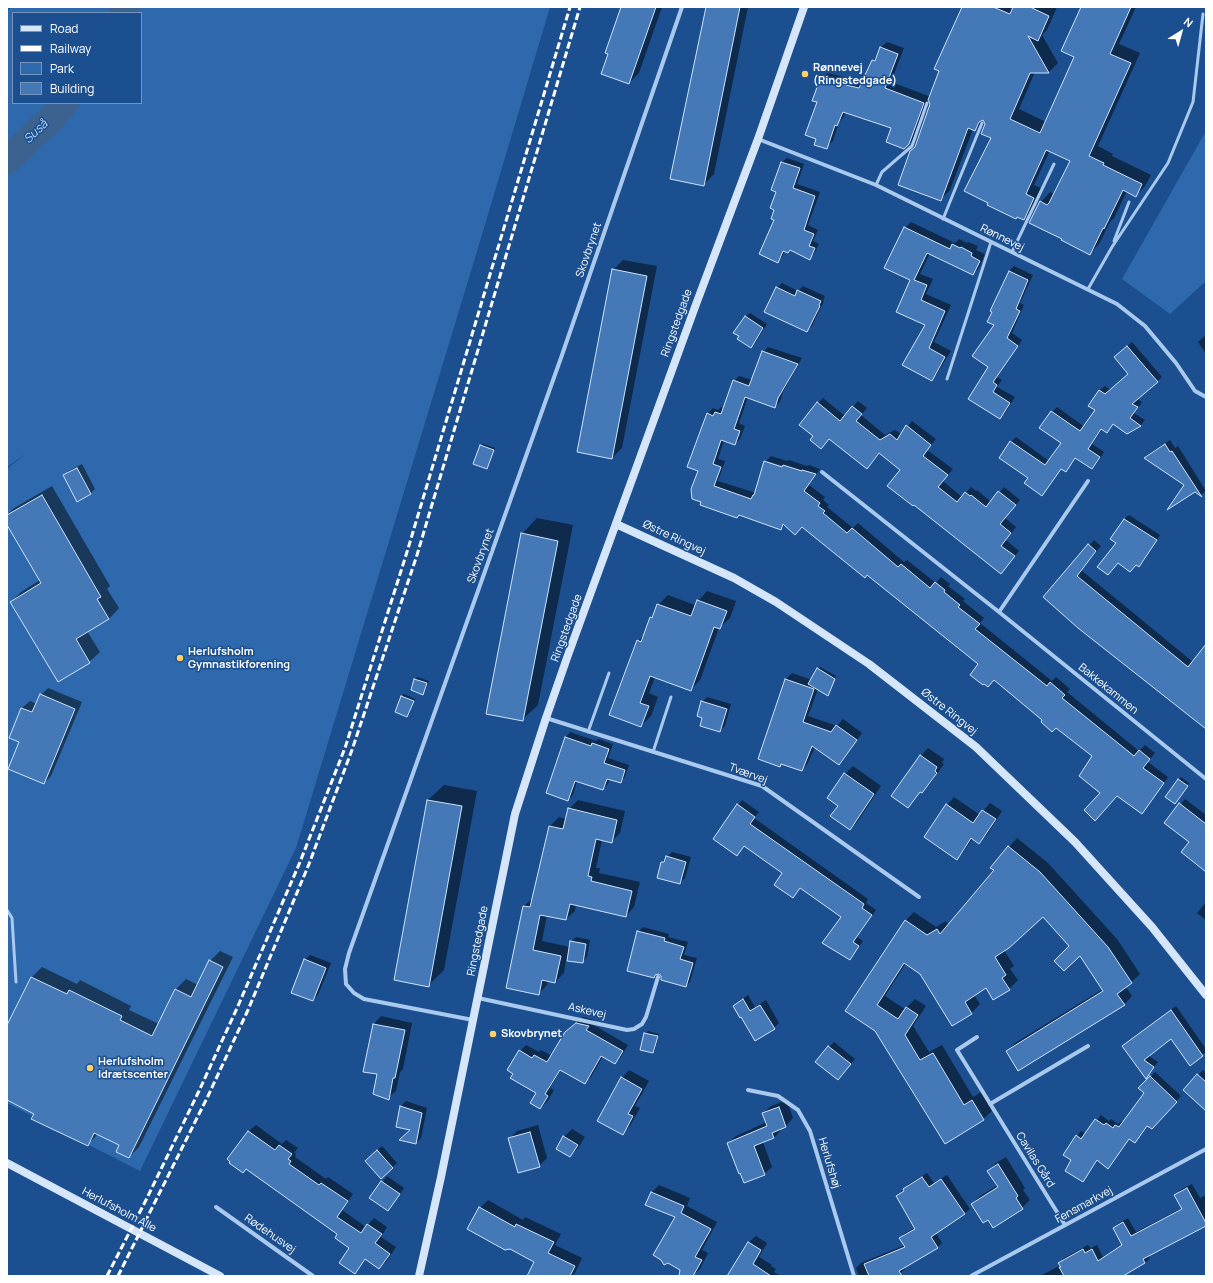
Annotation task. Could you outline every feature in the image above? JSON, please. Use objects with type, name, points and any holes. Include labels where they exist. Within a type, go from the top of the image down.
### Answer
[{"type":"street","name":"Skovbrynet","points":[[473,1020],[364,999],[354,993],[346,984],[346,969],[349,954],[562,356],[682,7]]},
{"type":"street","name":"Ringstedgade","points":[[419,1276],[441,1177],[515,814],[546,718],[697,300],[758,139],[804,7]]},
{"type":"street","name":"Rønnevej","points":[[758,139],[876,185],[1117,304],[1145,326],[1176,363],[1196,392],[1206,397]]},
{"type":"street","name":"Bakkekammen","points":[[822,472],[1206,778]]},
{"type":"street","points":[[999,612],[1088,481]]},
{"type":"street","name":"Østre Ringvej","points":[[616,524],[734,578],[776,602],[869,664],[976,747],[1075,842],[1152,927],[1206,995]]},
{"type":"street","name":"Tværvej","points":[[546,718],[762,786],[919,897]]},
{"type":"street","name":"Askevej","points":[[478,998],[549,1012],[627,1030],[634,1029],[642,1024],[646,1017],[658,977]]},
{"type":"street","name":"Cavilas Gård","points":[[977,1037],[957,1050],[1065,1225]]},
{"type":"street","points":[[990,1104],[1088,1046]]},
{"type":"street","name":"Herlufshøj","points":[[748,1090],[778,1096],[798,1110],[810,1131],[854,1276]]},
{"type":"street","name":"Fensmarkvej","points":[[971,1276],[1206,1149]]},
{"type":"street","name":"Herlufsholm Alle","points":[[7,1163],[220,1276]]},
{"type":"street","name":"Rødehusvej","points":[[216,1207],[313,1276]]},
{"type":"lane","points":[[1088,289],[1112,246],[1168,162],[1193,102],[1203,14]]},
{"type":"lane","points":[[876,185],[882,172],[912,146],[927,103]]},
{"type":"lane","points":[[943,219],[982,123]]},
{"type":"lane","points":[[1012,253],[1054,164]]},
{"type":"lane","points":[[1112,246],[1129,202]]},
{"type":"lane","points":[[947,379],[992,242]]},
{"type":"lane","points":[[588,732],[609,673]]},
{"type":"lane","points":[[653,752],[672,697]]},
{"type":"lane","points":[[7,910],[12,918],[16,982]]},
{"type":"green space","name":"Herlufsholm Gymnastikforening","points":[[11,7],[550,7],[296,848],[140,1171],[7,1103],[7,469],[25,454],[7,467],[7,12]]},
{"type":"green space","points":[[1206,131],[1206,281],[1170,314],[1122,279]]},
{"type":"building","points":[[621,7],[656,7],[629,84],[601,74],[608,54],[605,53]]},
{"type":"building","points":[[706,7],[740,7],[704,186],[670,179]]},
{"type":"building","points":[[962,7],[993,7],[1010,14],[1013,7],[1030,7],[1049,16],[1038,41],[1028,36],[1049,73],[1030,73],[1010,119],[1040,133],[1074,57],[1061,51],[1081,7],[1131,7],[1110,54],[1131,63],[1089,156],[1104,163],[1103,165],[1142,184],[1136,197],[1123,190],[1090,255],[1029,223],[1040,201],[1047,205],[1049,203],[1070,161],[1046,150],[1026,194],[1034,198],[1024,220],[1017,217],[1016,219],[987,205],[988,203],[964,191],[991,138],[981,134],[985,124],[983,120],[979,122],[975,131],[968,128],[941,201],[898,185],[910,151],[915,147],[930,104],[928,100],[939,71],[934,69]]},
{"type":"building","points":[[880,47],[898,54],[885,88],[924,103],[909,144],[904,149],[886,142],[891,128],[843,112],[837,126],[835,125],[827,149],[814,145],[816,139],[805,135],[817,102],[812,101],[820,79],[859,88],[872,60],[875,61]]},
{"type":"building","points":[[781,162],[800,168],[793,188],[815,196],[804,230],[814,234],[809,246],[815,248],[810,260],[790,250],[788,253],[783,251],[778,263],[759,254],[774,220],[771,219],[774,210],[770,208],[776,192],[771,190]]},
{"type":"building","points":[[904,227],[950,249],[952,244],[960,248],[961,247],[972,253],[971,256],[980,261],[973,275],[927,253],[914,280],[927,285],[921,300],[945,311],[929,348],[945,357],[932,381],[902,365],[925,325],[896,312],[910,280],[884,268]]},
{"type":"building","points":[[612,269],[647,276],[612,459],[577,452]]},
{"type":"building","points":[[1009,271],[1028,280],[1016,309],[1020,311],[1007,338],[1018,346],[993,382],[997,385],[993,392],[1010,403],[1000,419],[968,399],[988,367],[972,356],[994,325],[987,322],[992,312],[990,311]]},
{"type":"building","points":[[776,287],[795,296],[797,290],[821,301],[807,332],[764,312]]},
{"type":"building","points":[[745,316],[763,328],[751,348],[737,339],[739,336],[733,333]]},
{"type":"building","points":[[1127,346],[1158,382],[1132,404],[1138,407],[1130,418],[1141,426],[1127,434],[1113,424],[1107,433],[1101,429],[1088,449],[1100,457],[1092,469],[1075,458],[1066,472],[1061,469],[1042,496],[1024,483],[1028,478],[999,458],[1010,441],[1045,465],[1061,443],[1039,428],[1051,411],[1080,431],[1095,410],[1088,406],[1099,390],[1105,394],[1128,374],[1114,357]]},
{"type":"building","points":[[762,351],[798,364],[778,398],[775,408],[745,397],[734,429],[740,431],[735,445],[721,440],[713,464],[721,467],[714,486],[751,499],[754,495],[764,461],[782,467],[783,465],[816,474],[804,491],[820,503],[818,506],[825,511],[823,513],[847,533],[852,528],[898,567],[901,564],[930,588],[935,582],[945,590],[944,592],[960,605],[958,607],[980,624],[975,629],[1047,686],[1050,682],[1065,695],[1062,698],[1134,756],[1139,750],[1150,759],[1143,768],[1164,783],[1142,814],[1117,796],[1095,821],[1084,810],[1100,793],[1079,776],[1092,756],[1056,728],[1052,732],[1041,722],[1042,720],[994,680],[988,687],[970,675],[978,664],[867,575],[865,578],[802,527],[795,535],[783,524],[781,530],[739,515],[737,518],[700,505],[701,502],[692,499],[691,489],[698,471],[687,467],[707,413],[713,416],[715,412],[721,414],[733,380],[749,386]]},
{"type":"building","points":[[817,402],[840,421],[852,406],[862,414],[856,421],[880,440],[890,434],[897,440],[906,425],[931,445],[923,456],[948,475],[938,487],[957,502],[965,492],[986,507],[998,491],[1016,505],[1000,524],[1011,533],[1001,546],[1015,556],[1001,574],[914,505],[913,506],[887,486],[900,470],[879,453],[867,469],[829,439],[821,449],[810,440],[813,436],[799,425]]},
{"type":"building","points":[[1165,444],[1170,452],[1172,451],[1202,497],[1195,492],[1167,510],[1184,485],[1144,458]]},
{"type":"building","points":[[480,445],[494,450],[487,469],[473,464]]},
{"type":"building","points":[[77,468],[91,494],[77,502],[63,475]]},
{"type":"building","points":[[42,495],[101,597],[97,599],[109,619],[76,639],[90,663],[58,682],[10,602],[41,583],[7,525],[7,515]]},
{"type":"building","points":[[1124,519],[1157,540],[1139,567],[1136,565],[1130,572],[1118,563],[1108,575],[1097,567],[1116,543],[1110,539]]},
{"type":"building","points":[[521,533],[558,541],[523,721],[486,714]]},
{"type":"building","points":[[1088,544],[1096,551],[1077,576],[1188,667],[1206,644],[1206,729],[1078,628],[1043,597]]},
{"type":"building","points":[[697,600],[727,611],[720,629],[714,627],[691,691],[650,676],[640,703],[649,706],[641,727],[609,715],[637,640],[641,642],[650,617],[652,618],[657,604],[691,616]]},
{"type":"building","points":[[817,668],[835,679],[828,696],[808,684]]},
{"type":"building","points":[[414,679],[427,683],[423,695],[411,690]]},
{"type":"building","points":[[785,679],[814,689],[803,722],[831,732],[836,725],[857,740],[839,765],[812,746],[802,771],[781,764],[780,767],[758,759]]},
{"type":"building","points":[[40,694],[75,709],[44,784],[8,769],[19,742],[9,738],[21,708],[32,712]]},
{"type":"building","points":[[401,696],[414,701],[407,717],[395,712]]},
{"type":"building","points":[[701,701],[727,709],[720,732],[700,726],[702,718],[697,716]]},
{"type":"building","points":[[565,737],[591,746],[592,743],[609,749],[604,763],[625,770],[621,783],[607,779],[603,790],[575,781],[568,801],[546,793]]},
{"type":"building","points":[[920,755],[937,767],[935,771],[937,773],[922,793],[920,792],[908,808],[891,796]]},
{"type":"building","points":[[844,773],[874,794],[850,830],[830,816],[838,806],[827,798]]},
{"type":"building","points":[[1178,779],[1188,786],[1175,804],[1165,797]]},
{"type":"building","points":[[427,800],[462,806],[429,987],[394,980]]},
{"type":"building","points":[[1179,803],[1206,824],[1206,872],[1181,852],[1189,842],[1164,823]]},
{"type":"building","points":[[737,804],[755,817],[750,824],[864,904],[862,908],[872,915],[853,942],[859,946],[850,960],[822,943],[841,917],[800,888],[793,898],[774,885],[782,873],[744,846],[737,856],[713,839]]},
{"type":"building","points":[[946,804],[973,823],[982,810],[996,819],[979,844],[971,838],[957,860],[924,837]]},
{"type":"building","points":[[568,808],[617,820],[612,843],[596,839],[588,876],[592,877],[591,881],[632,891],[626,917],[570,904],[566,920],[540,915],[533,950],[561,956],[555,983],[542,980],[539,995],[506,988],[523,906],[530,907],[549,826],[563,829]]},
{"type":"building","points":[[1008,846],[1040,872],[1108,947],[1132,983],[1117,994],[1125,1005],[1018,1071],[1006,1051],[1103,991],[1080,956],[1064,971],[1054,961],[1069,946],[1043,917],[1009,948],[995,957],[1006,975],[1002,978],[1010,990],[993,1000],[986,988],[965,1002],[972,1014],[952,1026],[920,974],[904,963],[877,1005],[898,1019],[906,1007],[918,1015],[905,1035],[920,1060],[933,1053],[964,1105],[972,1100],[984,1120],[945,1144],[875,1031],[845,1011],[905,920],[927,935],[937,929],[940,934],[994,870],[990,868]]},
{"type":"building","points":[[666,856],[686,862],[680,884],[657,878],[661,862],[664,862]]},
{"type":"building","points":[[637,931],[665,938],[664,941],[684,947],[680,959],[693,963],[686,987],[661,980],[661,976],[659,974],[655,975],[654,978],[627,971]]},
{"type":"building","points":[[570,941],[586,944],[583,963],[567,961]]},
{"type":"building","points":[[304,959],[326,968],[313,1001],[291,993]]},
{"type":"building","name":"Herlufsholm Idrætscenter","points":[[209,960],[223,967],[129,1158],[116,1152],[119,1145],[94,1133],[88,1146],[31,1119],[34,1114],[7,1100],[7,1025],[31,977],[67,994],[69,990],[122,1016],[120,1020],[152,1036],[175,989],[191,997]]},
{"type":"building","points":[[743,999],[750,1011],[760,1005],[775,1029],[755,1041],[733,1006]]},
{"type":"building","points":[[1171,1010],[1203,1056],[1190,1066],[1171,1039],[1144,1060],[1154,1067],[1146,1079],[1122,1046]]},
{"type":"building","points":[[576,1023],[589,1026],[586,1030],[623,1051],[615,1064],[601,1056],[585,1084],[560,1070],[545,1094],[548,1096],[540,1109],[530,1103],[536,1093],[510,1078],[513,1074],[507,1070],[519,1050],[532,1058],[534,1055],[547,1062],[565,1032]]},
{"type":"building","points":[[373,1024],[405,1030],[389,1100],[373,1094],[377,1074],[363,1072]]},
{"type":"building","points":[[644,1033],[658,1036],[653,1053],[640,1050]]},
{"type":"building","points":[[828,1046],[851,1064],[838,1080],[815,1062]]},
{"type":"building","points":[[1197,1074],[1206,1082],[1206,1111],[1183,1090]]},
{"type":"building","points":[[1150,1076],[1177,1102],[1152,1129],[1147,1126],[1135,1143],[1129,1139],[1108,1169],[1097,1160],[1083,1182],[1065,1171],[1071,1160],[1063,1155],[1076,1135],[1081,1139],[1095,1119],[1104,1125],[1106,1123],[1113,1128],[1115,1125],[1119,1127],[1144,1093],[1138,1088]]},
{"type":"building","points":[[621,1077],[642,1089],[628,1114],[633,1116],[623,1135],[597,1121]]},
{"type":"building","points":[[400,1106],[422,1113],[416,1144],[399,1140],[410,1130],[396,1127]]},
{"type":"building","points":[[779,1107],[786,1127],[772,1133],[774,1138],[754,1146],[765,1175],[744,1183],[727,1143],[767,1126],[762,1113]]},
{"type":"building","points":[[248,1131],[275,1150],[279,1145],[292,1154],[288,1159],[291,1161],[289,1164],[319,1185],[321,1183],[348,1201],[337,1217],[361,1233],[367,1224],[382,1234],[375,1243],[390,1254],[379,1269],[365,1259],[355,1274],[339,1263],[349,1248],[335,1238],[337,1234],[246,1169],[243,1173],[229,1163],[230,1162],[227,1159]]},
{"type":"building","points":[[530,1132],[540,1167],[518,1173],[508,1138]]},
{"type":"building","points":[[563,1136],[578,1145],[570,1157],[556,1149]]},
{"type":"building","points":[[377,1150],[393,1168],[381,1179],[365,1161]]},
{"type":"building","points":[[998,1164],[1018,1196],[1016,1198],[1023,1209],[993,1228],[988,1220],[983,1223],[971,1204],[998,1187],[987,1171]]},
{"type":"building","points":[[922,1177],[929,1187],[941,1179],[965,1214],[931,1237],[938,1248],[899,1271],[902,1276],[869,1276],[864,1264],[905,1247],[899,1238],[915,1229],[896,1196],[904,1191],[903,1189]]},
{"type":"building","points":[[381,1181],[400,1194],[388,1211],[369,1198]]},
{"type":"building","points":[[1187,1188],[1206,1223],[1206,1226],[1143,1259],[1145,1263],[1123,1276],[1064,1276],[1058,1263],[1083,1249],[1085,1253],[1092,1249],[1098,1261],[1122,1245],[1113,1228],[1123,1222],[1131,1236],[1182,1209],[1174,1195]]},
{"type":"building","points":[[651,1192],[684,1206],[681,1213],[711,1229],[695,1257],[702,1260],[693,1276],[679,1276],[680,1270],[668,1263],[664,1265],[661,1260],[653,1255],[675,1217],[645,1205]]},
{"type":"building","points":[[479,1207],[515,1227],[516,1224],[554,1242],[548,1253],[575,1266],[570,1276],[527,1276],[534,1262],[510,1249],[505,1250],[467,1229]]},
{"type":"building","points":[[748,1242],[761,1250],[753,1264],[771,1276],[727,1276]]},
{"type":"waterway","name":"Suså","points":[[123,12],[125,7]]},
{"type":"waterway","name":"Suså","points":[[7,160],[53,117],[64,104]]},
{"type":"railway","points":[[107,1276],[199,1091],[238,1006],[300,862],[345,748],[407,552],[570,7]]},
{"type":"railway","points":[[118,1276],[208,1096],[248,1010],[309,864],[352,750],[417,555],[580,7]]},
{"type":"place","name":"Rønnevej (Ringstedgade)","points":[[805,74]]},
{"type":"place","name":"Herlufsholm Gymnastikforening","points":[[180,658]]},
{"type":"place","name":"Skovbrynet","points":[[493,1034]]},
{"type":"place","name":"Herlufsholm Idrætscenter","points":[[90,1068]]}]
